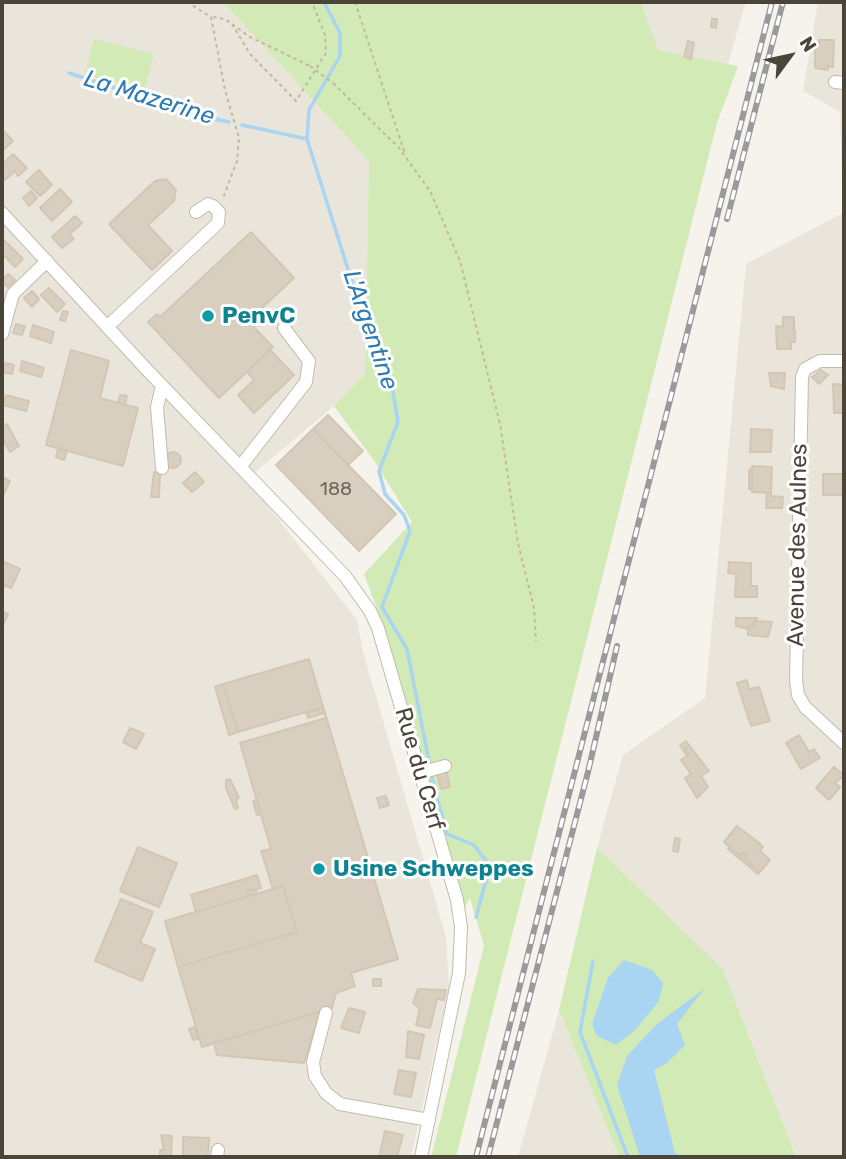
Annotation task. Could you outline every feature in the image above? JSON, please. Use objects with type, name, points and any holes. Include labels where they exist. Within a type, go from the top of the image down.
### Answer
[{"type":"street","points":[[107,327],[216,226],[219,212],[208,204],[196,212]]},
{"type":"street","name":"Rue du Cerf","points":[[2,213],[162,386],[345,576],[370,611],[378,628],[432,770],[462,938],[459,973],[421,1157]]},
{"type":"street","points":[[2,334],[13,294],[47,261]]},
{"type":"street","points":[[240,467],[306,383],[309,361],[284,328]]},
{"type":"street","name":"Avenue des Aulnes","points":[[844,361],[820,361],[805,369],[802,377],[796,680],[798,695],[805,707],[844,743]]},
{"type":"street","points":[[162,386],[158,407],[162,468]]},
{"type":"street","points":[[326,1013],[313,1062],[316,1076],[326,1093],[340,1104],[429,1120]]},
{"type":"path","points":[[187,2],[310,66],[333,83],[406,158],[430,191],[460,261],[500,424],[518,543],[534,608],[536,641]]},
{"type":"path","points":[[232,24],[250,54],[296,101],[326,53],[325,35],[312,2]]},
{"type":"path","points":[[355,2],[406,158]]},
{"type":"path","points":[[212,17],[225,90],[239,138],[237,161],[219,212]]},
{"type":"shaded area","points":[[2,2],[223,2],[369,161],[365,374],[334,406],[247,479],[357,620],[363,652],[446,937],[449,987],[411,1157],[2,1157]]},
{"type":"shaded area","points":[[441,2],[746,2],[713,114]]},
{"type":"shaded area","points":[[818,2],[844,2],[844,1157],[796,1157],[724,971],[597,848],[623,755],[705,698],[746,264],[843,213],[840,112],[803,91]]},
{"type":"shaded area","points":[[559,1010],[619,1157],[518,1157]]},
{"type":"green space","points":[[223,2],[641,2],[658,50],[738,66],[717,123],[456,1157],[431,1157],[484,946],[470,898],[463,911],[387,648],[389,641],[364,574],[412,522],[375,462],[334,406],[365,374],[369,161]]},
{"type":"green space","points":[[94,39],[154,54],[145,89],[85,75]]},
{"type":"green space","points":[[597,848],[723,969],[796,1157],[619,1157],[559,1010]]},
{"type":"water","points":[[624,960],[652,970],[663,983],[659,1001],[635,1030],[616,1045],[597,1036],[592,1024],[608,978]]},
{"type":"water","points":[[705,988],[677,1024],[685,1045],[667,1063],[654,1070],[675,1153],[686,1157],[640,1157],[617,1085],[627,1056],[657,1024]]},
{"type":"building","points":[[712,19],[717,19],[716,28],[711,27]]},
{"type":"building","points":[[819,40],[834,40],[833,67],[828,66],[828,70],[815,68],[815,46],[819,46]]},
{"type":"building","points":[[688,41],[694,43],[691,59],[684,57]]},
{"type":"building","points":[[2,129],[13,141],[2,151]]},
{"type":"building","points":[[13,154],[27,168],[18,176],[15,171],[5,180],[2,176],[2,165]]},
{"type":"building","points":[[39,170],[52,185],[40,196],[26,182]]},
{"type":"building","points":[[166,179],[176,190],[174,201],[148,225],[172,251],[152,270],[109,224],[155,181]]},
{"type":"building","points":[[60,189],[72,202],[52,221],[40,208]]},
{"type":"building","points":[[31,191],[37,198],[29,206],[23,198]]},
{"type":"building","points":[[75,216],[82,223],[70,234],[74,239],[62,248],[52,237]]},
{"type":"building","name":"PenvC","points":[[251,232],[294,278],[248,321],[273,347],[219,398],[148,322],[157,314],[160,317]]},
{"type":"building","points":[[2,238],[23,259],[15,267],[2,253]]},
{"type":"building","points":[[8,274],[15,280],[8,287],[2,280]]},
{"type":"building","points":[[49,288],[65,304],[57,312],[41,295]]},
{"type":"building","points":[[32,291],[39,299],[32,307],[24,298]]},
{"type":"building","points":[[63,311],[68,312],[65,321],[60,320]]},
{"type":"building","points":[[783,317],[794,317],[792,328],[795,330],[795,342],[791,342],[791,349],[777,349],[776,326],[783,327]]},
{"type":"building","points":[[16,324],[25,326],[22,335],[13,333]]},
{"type":"building","points":[[33,325],[54,332],[51,343],[30,336]]},
{"type":"building","points":[[71,350],[109,361],[100,398],[138,408],[123,466],[46,445]]},
{"type":"building","points":[[270,350],[294,375],[254,413],[238,395],[254,380],[247,372]]},
{"type":"building","points":[[22,361],[44,368],[41,377],[20,371]]},
{"type":"building","points":[[5,363],[14,365],[12,374],[2,372]]},
{"type":"building","points":[[821,370],[828,375],[819,384],[812,377]]},
{"type":"building","points":[[769,373],[785,373],[784,389],[771,386]]},
{"type":"building","points":[[833,384],[844,385],[844,413],[834,413]]},
{"type":"building","points":[[6,395],[29,401],[26,411],[3,405]]},
{"type":"building","points":[[120,395],[127,396],[125,405],[118,403]]},
{"type":"building","points":[[328,415],[363,451],[348,465],[313,429]]},
{"type":"building","points":[[7,424],[19,446],[10,452],[2,438],[2,427]]},
{"type":"building","points":[[313,429],[396,514],[359,551],[276,465]]},
{"type":"building","points":[[751,429],[772,430],[771,452],[750,452]]},
{"type":"building","points":[[58,449],[67,451],[64,460],[56,457]]},
{"type":"building","points":[[173,452],[179,454],[179,466],[173,468],[167,466],[165,460],[167,454]]},
{"type":"building","points":[[752,466],[772,467],[771,493],[752,492]]},
{"type":"building","points":[[752,468],[752,490],[749,489],[749,470]]},
{"type":"building","points":[[154,472],[160,473],[159,497],[151,497]]},
{"type":"building","points":[[195,472],[204,482],[192,492],[183,483]]},
{"type":"building","points":[[823,474],[844,474],[844,495],[823,495]]},
{"type":"building","points":[[2,477],[10,481],[2,498]]},
{"type":"building","points":[[767,493],[783,497],[782,508],[766,508]]},
{"type":"building","points":[[2,561],[20,569],[11,588],[2,584]]},
{"type":"building","points":[[729,562],[751,563],[751,586],[757,586],[757,597],[735,597],[736,574],[728,573]]},
{"type":"building","points":[[2,611],[8,614],[2,627]]},
{"type":"building","points":[[736,618],[757,618],[757,621],[748,629],[736,626]]},
{"type":"building","points":[[754,621],[772,622],[768,637],[748,635],[748,626],[753,626]]},
{"type":"building","name":"Usine Schweppes","points":[[309,659],[398,959],[351,973],[355,986],[336,993],[332,1008],[202,1047],[178,967],[297,932],[283,886],[273,889],[261,851],[271,849],[240,743],[326,718],[323,707],[238,732],[223,684]]},
{"type":"building","points":[[747,680],[749,689],[759,687],[770,721],[751,726],[737,683]]},
{"type":"building","points":[[223,684],[238,732],[229,735],[215,687]]},
{"type":"building","points":[[323,708],[324,713],[308,718],[306,713]]},
{"type":"building","points":[[130,728],[144,734],[136,749],[123,742]]},
{"type":"building","points":[[799,735],[809,752],[814,749],[820,758],[801,769],[786,743]]},
{"type":"building","points":[[686,741],[689,745],[685,748],[687,756],[680,745]]},
{"type":"building","points":[[689,745],[709,771],[701,776],[708,787],[697,798],[685,778],[691,774],[681,760],[689,755],[685,748]]},
{"type":"building","points":[[834,767],[844,775],[835,783],[840,787],[829,800],[816,788]]},
{"type":"building","points":[[446,769],[450,787],[441,789],[436,771]]},
{"type":"building","points":[[230,779],[239,798],[236,799],[238,808],[235,809],[226,788],[226,780]]},
{"type":"building","points":[[386,796],[389,805],[380,808],[377,798]]},
{"type":"building","points":[[257,800],[261,814],[257,815],[253,801]]},
{"type":"building","points":[[737,826],[763,847],[760,851],[770,860],[760,872],[744,858],[747,855],[743,852],[740,856],[724,842]]},
{"type":"building","points":[[675,838],[680,839],[678,852],[673,851]]},
{"type":"building","points":[[138,847],[177,863],[159,907],[120,891]]},
{"type":"building","points":[[730,847],[740,856],[743,852],[747,855],[744,858],[760,872],[758,874],[728,849]]},
{"type":"building","points":[[257,875],[261,888],[247,891],[249,896],[196,912],[191,895]]},
{"type":"building","points":[[283,886],[297,932],[178,967],[165,921]]},
{"type":"building","points":[[256,889],[257,894],[249,896],[247,891]]},
{"type":"building","points":[[121,899],[153,912],[140,943],[155,949],[142,981],[95,961]]},
{"type":"building","points":[[373,979],[381,979],[381,986],[373,986]]},
{"type":"building","points":[[418,989],[446,990],[444,1000],[437,999],[430,1028],[416,1025],[420,1009],[413,1003]]},
{"type":"building","points":[[349,1008],[365,1012],[359,1033],[341,1028]]},
{"type":"building","points":[[320,1012],[304,1063],[217,1055],[214,1043]]},
{"type":"building","points":[[194,1027],[198,1039],[193,1040],[189,1029]]},
{"type":"building","points":[[408,1031],[424,1035],[419,1059],[406,1057]]},
{"type":"building","points":[[399,1070],[416,1073],[411,1097],[394,1094]]},
{"type":"building","points":[[385,1131],[403,1135],[397,1157],[379,1157]]},
{"type":"building","points":[[161,1135],[172,1136],[171,1157],[160,1157],[160,1150],[164,1150]]},
{"type":"building","points":[[183,1137],[209,1138],[208,1157],[183,1157]]},
{"type":"waterway","name":"L'Argentine","points":[[324,2],[340,33],[340,56],[309,110],[307,139],[358,301],[391,380],[398,422],[379,471],[385,494],[404,515],[410,531],[382,607],[407,649],[434,787],[447,834],[474,845],[490,866],[476,917]]},
{"type":"waterway","name":"La Mazerine","points":[[69,73],[196,115],[229,122]]},
{"type":"waterway","name":"La Mazerine","points":[[242,125],[307,139]]},
{"type":"waterway","points":[[593,961],[580,1032],[628,1157]]},
{"type":"railway","points":[[476,1157],[772,2]]},
{"type":"railway","points":[[727,219],[783,2]]},
{"type":"railway","points":[[488,1157],[588,772],[617,646]]},
{"type":"place","name":"PenvC","points":[[208,316]]},
{"type":"place","name":"Usine Schweppes","points":[[319,869]]}]
